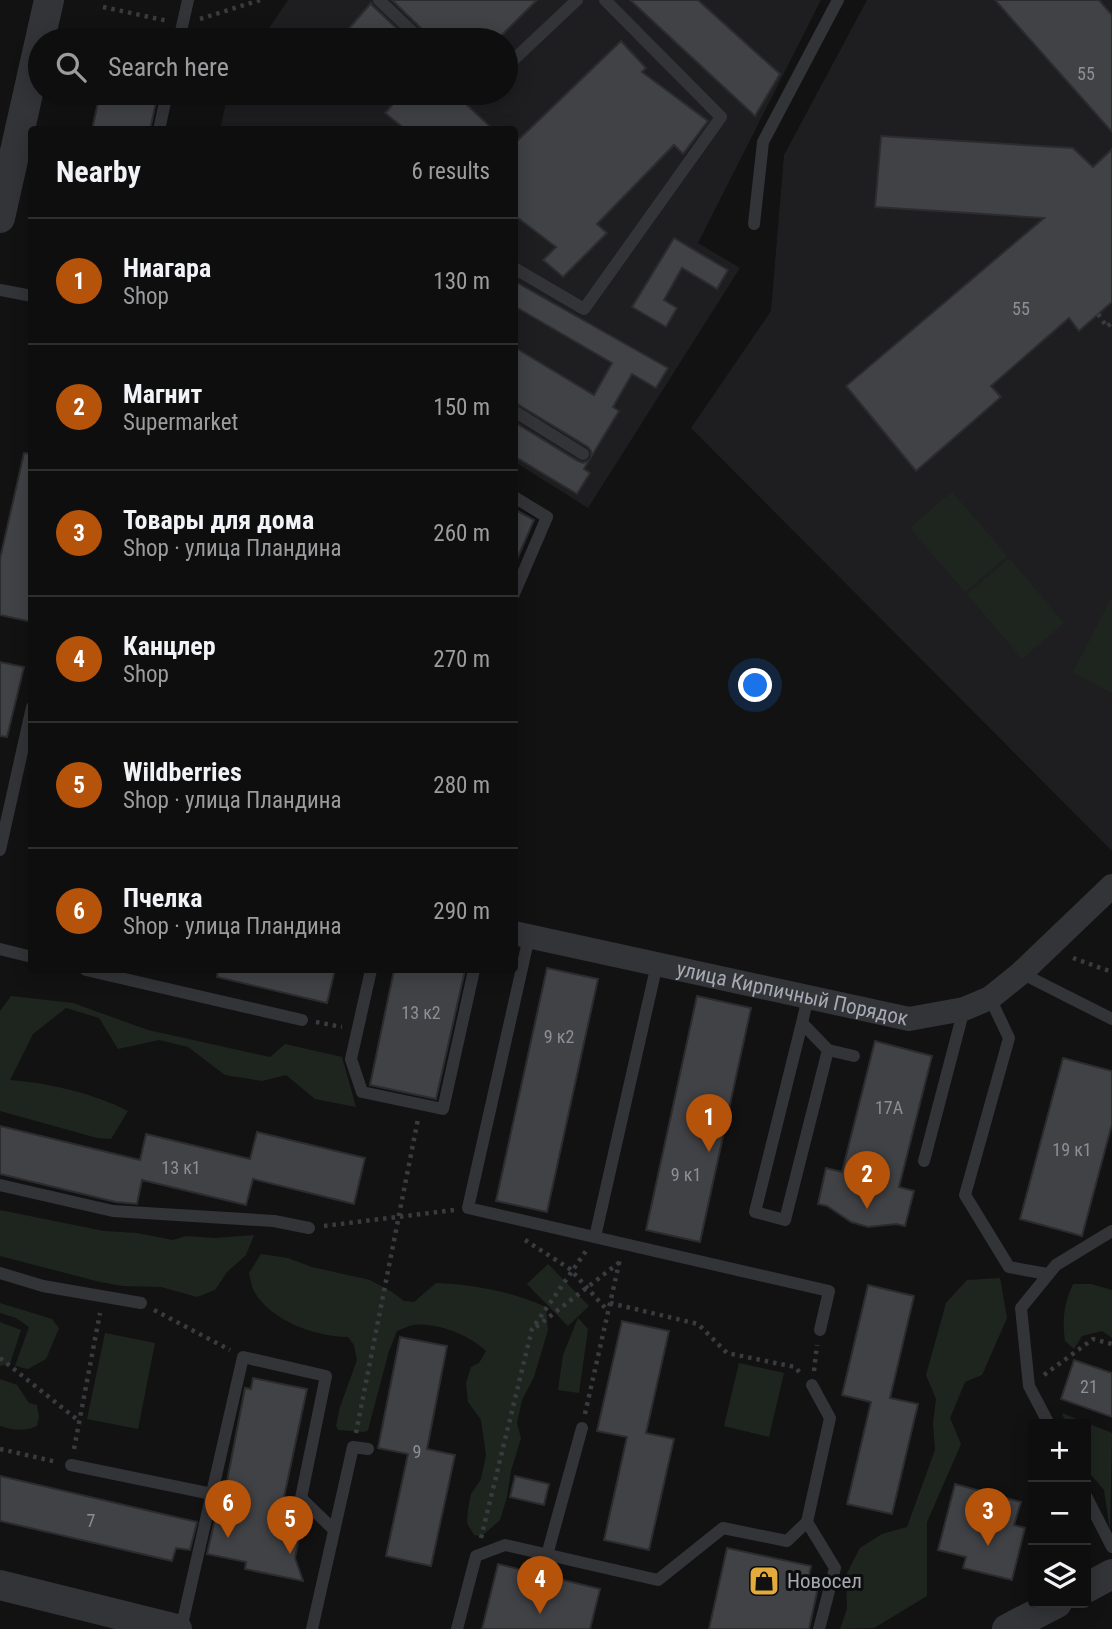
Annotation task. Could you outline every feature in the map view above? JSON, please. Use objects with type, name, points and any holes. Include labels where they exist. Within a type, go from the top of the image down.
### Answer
[{"type":"street","points":[[42,28],[48,0]]},
{"type":"street","points":[[0,218],[28,91]]},
{"type":"street","name":"улица Кирпичный Порядок","points":[[522,935],[909,1018],[964,1009],[990,998],[1021,973],[1112,886]]},
{"type":"street","points":[[1091,1585],[1112,1574]]},
{"type":"street","points":[[0,1586],[121,1622],[179,1629]]},
{"type":"street","points":[[1007,1629],[1047,1608]]},
{"type":"lane","points":[[182,28],[188,0]]},
{"type":"lane","points":[[379,0],[408,28]]},
{"type":"lane","points":[[518,56],[578,0]]},
{"type":"lane","points":[[518,270],[584,309],[722,117],[605,0]]},
{"type":"lane","points":[[754,225],[763,142],[838,0]]},
{"type":"lane","points":[[160,126],[164,105]]},
{"type":"lane","points":[[0,290],[28,295]]},
{"type":"lane","points":[[518,413],[583,454]]},
{"type":"lane","points":[[518,499],[547,517],[518,584]]},
{"type":"lane","points":[[0,850],[28,725]]},
{"type":"lane","points":[[518,955],[522,935]]},
{"type":"lane","points":[[0,949],[28,956]]},
{"type":"lane","points":[[595,1237],[657,964]]},
{"type":"lane","points":[[99,973],[302,1020]]},
{"type":"lane","points":[[370,973],[351,1059],[362,1092],[443,1109],[473,973]]},
{"type":"lane","points":[[514,973],[468,1208],[829,1291],[820,1331]]},
{"type":"lane","points":[[1021,973],[1112,1018]]},
{"type":"lane","points":[[808,997],[755,1212],[785,1220],[828,1050]]},
{"type":"lane","points":[[990,998],[1009,1038],[965,1195],[1009,1267],[1047,1274]]},
{"type":"lane","points":[[923,1161],[964,1009]]},
{"type":"lane","points":[[802,1023],[828,1050],[854,1056]]},
{"type":"lane","points":[[0,1185],[113,1211],[274,1221],[309,1228]]},
{"type":"lane","points":[[1046,1419],[1030,1386],[1021,1308],[1056,1265],[1112,1231]]},
{"type":"lane","points":[[0,1273],[44,1286],[141,1303]]},
{"type":"lane","points":[[179,1629],[243,1357],[326,1376],[301,1498],[333,1529]]},
{"type":"lane","points":[[457,1629],[476,1556],[505,1545],[658,1580],[723,1528],[788,1541],[807,1522],[830,1418],[812,1385]]},
{"type":"lane","points":[[547,1555],[582,1428]]},
{"type":"lane","points":[[312,1629],[353,1447],[368,1449]]},
{"type":"lane","points":[[71,1465],[212,1494]]},
{"type":"lane","points":[[1091,1506],[1112,1547]]},
{"type":"lane","points":[[807,1522],[835,1567],[819,1629]]},
{"type":"path","points":[[1098,314],[1107,327],[1112,322]]},
{"type":"path","points":[[1073,958],[1112,972]]},
{"type":"path","points":[[302,1020],[357,1030]]},
{"type":"path","points":[[353,1447],[421,1105]]},
{"type":"path","points":[[309,1228],[468,1208]]},
{"type":"path","points":[[514,1233],[572,1272],[608,1311]]},
{"type":"path","points":[[476,1556],[532,1329],[595,1237]]},
{"type":"path","points":[[582,1428],[624,1243]]},
{"type":"path","points":[[532,1329],[620,1262]]},
{"type":"path","points":[[0,1449],[71,1465],[104,1296]]},
{"type":"path","points":[[141,1303],[243,1357]]},
{"type":"path","points":[[610,1303],[698,1324],[727,1353],[795,1367],[812,1385]]},
{"type":"path","points":[[812,1385],[820,1331]]},
{"type":"path","points":[[1030,1386],[1093,1339],[1112,1344]]},
{"type":"path","points":[[0,1358],[79,1421]]},
{"type":"shaded area","points":[[288,0],[821,0],[698,243],[740,268],[588,508],[518,464],[518,126],[221,126],[225,105],[518,105],[518,28],[269,28]]},
{"type":"shaded area","points":[[867,0],[1112,0],[1112,851],[691,428],[771,311],[784,155]]},
{"type":"shaded area","points":[[952,492],[1007,556],[965,592],[910,528]]},
{"type":"shaded area","points":[[1009,558],[1064,623],[1022,659],[967,594]]},
{"type":"shaded area","points":[[1112,597],[1112,693],[1073,672]]},
{"type":"shaded area","points":[[11,996],[73,1003],[148,1030],[270,1057],[285,1044],[342,1057],[356,1107],[315,1099],[286,1075],[262,1081],[225,1075],[188,1047],[159,1040],[118,1049],[99,1018],[66,1008],[33,1034],[10,1080],[71,1090],[128,1111],[111,1139],[97,1138],[0,1111],[0,1011]]},
{"type":"shaded area","points":[[0,1210],[104,1231],[137,1233],[173,1240],[186,1236],[215,1238],[254,1235],[246,1255],[227,1272],[215,1290],[197,1297],[161,1287],[123,1286],[100,1282],[0,1256]]},
{"type":"shaded area","points":[[261,1254],[288,1258],[312,1267],[370,1280],[404,1301],[414,1302],[436,1283],[492,1290],[546,1307],[548,1330],[534,1377],[522,1400],[517,1423],[521,1438],[511,1471],[507,1497],[500,1520],[482,1536],[474,1535],[467,1523],[471,1494],[481,1479],[486,1455],[481,1420],[468,1402],[466,1383],[471,1367],[479,1363],[486,1351],[471,1340],[442,1328],[413,1325],[397,1331],[368,1430],[338,1430],[336,1426],[340,1407],[357,1360],[354,1345],[348,1337],[308,1330],[270,1310],[253,1289],[249,1273]]},
{"type":"shaded area","points":[[548,1264],[589,1306],[568,1326],[527,1284]]},
{"type":"shaded area","points":[[1000,1278],[1007,1318],[982,1375],[965,1382],[950,1418],[961,1444],[927,1522],[927,1596],[874,1628],[840,1629],[847,1609],[846,1575],[860,1548],[882,1534],[907,1527],[935,1450],[933,1423],[936,1399],[926,1375],[946,1303],[967,1280]]},
{"type":"shaded area","points":[[1073,1284],[1091,1284],[1112,1290],[1112,1338],[1102,1331],[1082,1336],[1074,1349],[1065,1341],[1064,1312]]},
{"type":"shaded area","points":[[0,1303],[52,1319],[59,1328],[46,1359],[28,1369],[15,1366],[29,1327],[16,1318],[0,1313]]},
{"type":"shaded area","points":[[578,1318],[588,1329],[579,1393],[558,1390],[563,1355]]},
{"type":"shaded area","points":[[0,1322],[21,1330],[10,1364],[0,1366]]},
{"type":"shaded area","points":[[105,1333],[155,1343],[138,1429],[87,1419]]},
{"type":"shaded area","points":[[739,1363],[784,1373],[769,1437],[724,1426]]},
{"type":"shaded area","points":[[0,1379],[17,1385],[29,1403],[37,1405],[37,1426],[18,1430],[0,1426]]},
{"type":"shaded area","points":[[1062,1413],[1077,1419],[1064,1419]]},
{"type":"shaded area","points":[[1091,1425],[1112,1433],[1110,1530],[1104,1490],[1091,1475]]},
{"type":"building","points":[[392,0],[537,0],[509,28],[421,28]]},
{"type":"building","points":[[630,0],[698,0],[780,74],[755,116]]},
{"type":"building","points":[[995,0],[1099,0],[1112,15],[1112,132]]},
{"type":"building","points":[[371,3],[396,28],[349,28]]},
{"type":"building","points":[[621,41],[646,68],[642,72],[708,121],[683,154],[674,145],[597,224],[607,233],[563,277],[543,260],[556,247],[518,218],[518,140]]},
{"type":"building","points":[[97,105],[155,105],[151,126],[93,126]]},
{"type":"building","points":[[392,105],[467,105],[490,126],[401,126],[385,113]]},
{"type":"building","points":[[881,136],[1073,148],[1093,167],[1112,149],[1112,302],[1079,331],[1069,318],[991,386],[1001,397],[916,471],[846,386],[1044,218],[875,207]]},
{"type":"building","points":[[674,238],[728,270],[717,289],[682,268],[664,300],[677,308],[666,327],[632,307]]},
{"type":"building","points":[[518,283],[668,368],[656,388],[632,374],[613,407],[619,411],[591,457],[588,447],[518,404],[518,349],[594,395],[612,363],[518,308]]},
{"type":"building","points":[[518,424],[578,461],[583,463],[589,460],[584,469],[590,473],[577,494],[518,458]]},
{"type":"building","points":[[24,453],[28,454],[28,621],[0,615],[0,559]]},
{"type":"building","points":[[518,511],[534,520],[518,557]]},
{"type":"building","points":[[0,662],[24,667],[7,737],[0,736]]},
{"type":"building","points":[[547,968],[598,979],[547,1212],[496,1201]]},
{"type":"building","points":[[218,973],[334,973],[327,1003],[217,977]]},
{"type":"building","points":[[393,973],[464,973],[436,1099],[370,1085]]},
{"type":"building","points":[[697,996],[751,1008],[700,1242],[646,1230]]},
{"type":"building","points":[[875,1041],[932,1056],[899,1187],[914,1191],[905,1226],[896,1224],[868,1227],[851,1222],[827,1206],[818,1204],[826,1168],[842,1172]]},
{"type":"building","points":[[1063,1058],[1112,1071],[1112,1124],[1082,1236],[1020,1219]]},
{"type":"building","points":[[0,1126],[140,1160],[146,1134],[250,1159],[257,1132],[365,1158],[354,1204],[253,1179],[246,1205],[142,1180],[137,1204],[116,1202],[0,1174]]},
{"type":"building","points":[[868,1285],[914,1296],[890,1398],[918,1404],[892,1514],[847,1504],[871,1402],[842,1395]]},
{"type":"building","points":[[622,1321],[669,1331],[646,1433],[674,1439],[649,1550],[604,1540],[627,1437],[597,1431]]},
{"type":"building","points":[[400,1337],[447,1346],[427,1449],[455,1455],[431,1566],[386,1556],[408,1454],[378,1448]]},
{"type":"building","points":[[1074,1360],[1112,1373],[1112,1417],[1061,1399]]},
{"type":"building","points":[[253,1378],[307,1389],[284,1497],[302,1523],[295,1558],[303,1581],[245,1569],[246,1562],[207,1554],[220,1497],[224,1497],[245,1388],[251,1389]]},
{"type":"building","points":[[0,1476],[197,1522],[190,1550],[176,1548],[172,1561],[0,1521]]},
{"type":"building","points":[[515,1476],[549,1484],[544,1505],[510,1497]]},
{"type":"building","points":[[955,1484],[1021,1502],[1014,1525],[1025,1528],[1012,1580],[963,1568],[966,1557],[938,1550]]},
{"type":"building","points":[[727,1548],[811,1566],[808,1580],[819,1583],[809,1629],[709,1629]]},
{"type":"building","points":[[498,1564],[600,1589],[590,1629],[482,1629]]},
{"type":"place","name":"Ниагара","points":[[709,1152]]},
{"type":"place","name":"Магнит","points":[[867,1209]]},
{"type":"place","name":"Пчелка","points":[[228,1538]]},
{"type":"place","name":"Товары для дома","points":[[988,1546]]},
{"type":"place","name":"Wildberries","points":[[290,1554]]},
{"type":"place","name":"Новосел","points":[[764,1581]]},
{"type":"place","name":"Канцлер","points":[[540,1614]]}]
